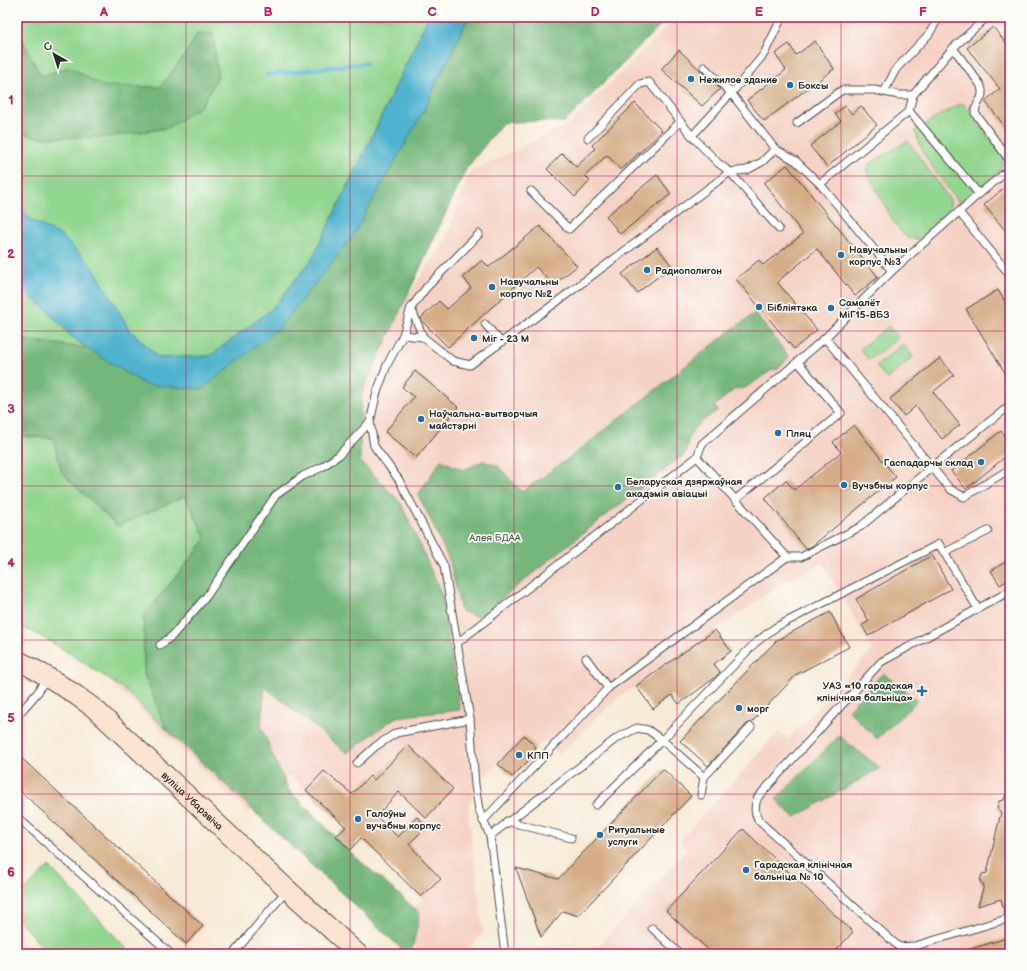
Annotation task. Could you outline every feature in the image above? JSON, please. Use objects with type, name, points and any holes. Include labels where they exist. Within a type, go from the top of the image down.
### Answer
[{"type":"main road","name":"вуліца Убарэвіча","points":[[17,660],[47,676],[95,709],[358,954]]},
{"type":"lane","points":[[692,136],[764,54],[782,17]]},
{"type":"lane","points":[[884,92],[896,69],[930,34],[940,17]]},
{"type":"lane","points":[[820,184],[909,111],[913,95],[953,48],[987,17]]},
{"type":"lane","points":[[953,48],[983,90],[981,99],[975,109],[975,113],[1010,161]]},
{"type":"lane","points":[[704,67],[731,93],[775,149],[796,161],[820,184],[892,271]]},
{"type":"lane","points":[[588,138],[640,84],[649,82],[692,136],[718,163],[730,172],[778,229]]},
{"type":"lane","points":[[797,124],[842,90],[874,90],[899,95],[913,95]]},
{"type":"lane","points":[[909,111],[979,194]]},
{"type":"lane","points":[[532,191],[569,229],[680,122]]},
{"type":"lane","points":[[411,308],[423,337],[453,362],[470,365],[730,172],[746,170],[762,162],[775,149]]},
{"type":"lane","points":[[457,643],[697,457],[702,444],[825,338],[892,271],[979,194],[1010,169]]},
{"type":"lane","points":[[959,212],[1010,275]]},
{"type":"lane","points":[[480,234],[426,288],[411,308],[402,335],[376,392],[370,422],[374,446],[399,480],[444,566],[470,719],[475,785],[479,810],[490,836],[505,954]]},
{"type":"lane","points":[[485,324],[501,342]]},
{"type":"lane","points":[[402,335],[423,337]]},
{"type":"lane","points":[[825,338],[950,489],[964,497],[1010,470]]},
{"type":"lane","points":[[735,500],[840,414],[798,362]]},
{"type":"lane","points":[[483,821],[608,688],[787,557],[801,557],[860,527],[932,467],[1010,407]]},
{"type":"lane","points":[[160,645],[172,636],[206,597],[276,495],[303,476],[322,467],[339,455],[370,422]]},
{"type":"lane","points":[[697,457],[787,557]]},
{"type":"lane","points":[[944,553],[988,531]]},
{"type":"lane","points":[[596,805],[662,740],[755,643],[776,627],[939,544],[978,609]]},
{"type":"lane","points":[[1010,591],[881,662],[758,797],[755,804],[754,813],[759,821],[899,947],[915,946],[1010,918]]},
{"type":"lane","points":[[586,658],[608,688]]},
{"type":"lane","points":[[17,716],[38,692],[47,676]]},
{"type":"lane","points":[[357,764],[376,746],[396,733],[470,719]]},
{"type":"lane","points":[[701,795],[704,777],[751,727]]},
{"type":"lane","points":[[490,836],[617,738],[637,728],[648,730],[662,740],[704,777]]},
{"type":"lane","points":[[17,817],[171,954]]},
{"type":"lane","points":[[508,821],[571,838]]},
{"type":"lane","points":[[233,954],[288,890]]},
{"type":"lane","points":[[652,928],[680,954]]},
{"type":"shaded area","name":"Беларуская дзяржаўная акадэмія авіацыі","points":[[677,17],[1010,17],[1010,954],[591,954],[688,849],[679,841],[779,731],[788,739],[872,650],[823,562],[789,579],[616,699],[559,755],[544,741],[536,747],[530,762],[512,777],[498,764],[475,785],[468,812],[483,933],[463,954],[422,954],[394,929],[424,898],[421,897],[352,830],[346,827],[290,775],[249,813],[87,660],[391,320],[445,241],[469,173],[569,124]]},
{"type":"green space","points":[[17,17],[428,17],[312,259],[272,309],[210,356],[159,358],[129,329],[93,267],[63,237],[30,219],[17,204]]},
{"type":"green space","points":[[468,17],[668,17],[565,122],[529,121],[502,123],[466,169],[361,395],[360,461],[401,503],[441,593],[460,710],[396,717],[347,753],[265,687],[261,727],[287,788],[351,853],[420,913],[411,954],[407,954],[167,730],[144,674],[144,616],[206,539],[185,496],[118,526],[62,473],[53,438],[17,436],[17,339],[87,348],[146,385],[280,327],[423,112]]},
{"type":"green space","points":[[17,30],[41,76],[69,67],[103,86],[160,87],[187,52],[197,34],[213,33],[218,77],[201,106],[168,128],[107,137],[40,138],[17,132]]},
{"type":"green space","points":[[963,103],[994,143],[1004,152],[1003,165],[994,177],[959,202],[939,177],[922,150],[915,131]]},
{"type":"green space","points":[[908,141],[950,200],[950,216],[922,238],[916,239],[907,238],[893,221],[866,170],[869,164]]},
{"type":"green space","points":[[17,285],[47,310],[71,336],[87,348],[17,339]]},
{"type":"green space","name":"Алея БДАА","points":[[755,313],[789,357],[778,369],[772,370],[745,388],[735,389],[714,406],[718,410],[700,423],[692,432],[687,445],[686,453],[564,548],[479,617],[461,611],[450,562],[418,495],[441,460],[463,470],[483,461],[498,466],[522,492],[565,461]]},
{"type":"green space","points":[[889,326],[898,338],[869,360],[860,349]]},
{"type":"green space","points":[[903,344],[913,357],[887,379],[876,366]]},
{"type":"green space","points":[[17,436],[53,438],[62,473],[117,526],[185,496],[206,539],[144,616],[144,674],[167,730],[121,687],[61,648],[33,632],[17,625]]},
{"type":"green space","points":[[883,673],[917,701],[877,739],[848,710]]},
{"type":"green space","points":[[839,736],[880,768],[794,818],[776,799]]},
{"type":"green space","points":[[49,866],[128,950],[123,954],[48,954],[17,918],[17,899]]},
{"type":"water","points":[[428,17],[468,17],[423,112],[352,237],[280,327],[202,389],[146,385],[87,348],[71,336],[47,310],[17,285],[17,204],[30,219],[63,237],[93,267],[129,329],[159,358],[210,356],[272,309],[312,259]]},
{"type":"building","points":[[993,27],[1010,48],[1010,133],[985,101],[1000,89],[967,48]]},
{"type":"building","name":"Боксы","points":[[815,41],[834,69],[764,121],[747,100],[786,70],[775,54],[789,44],[796,55]]},
{"type":"building","name":"Нежилое здание","points":[[679,50],[720,89],[702,106],[661,69]]},
{"type":"building","points":[[635,103],[662,131],[621,170],[607,155],[585,176],[590,181],[575,197],[547,169],[562,153],[576,167],[595,149],[592,145]]},
{"type":"building","points":[[845,106],[852,114],[861,106],[877,125],[827,167],[810,146],[841,121],[835,114]]},
{"type":"building","name":"Навучальны корпус №3","points":[[787,165],[878,277],[855,296],[817,249],[777,282],[817,330],[794,349],[736,279],[759,260],[763,265],[803,234],[764,183]]},
{"type":"building","points":[[657,175],[671,194],[620,234],[606,216]]},
{"type":"building","points":[[1010,183],[1010,236],[984,205]]},
{"type":"building","name":"Навучальны корпус №2","points":[[540,226],[577,266],[553,285],[536,267],[448,347],[422,321],[421,318],[439,301],[447,309],[471,288],[463,277],[482,260],[489,267]]},
{"type":"building","name":"Радиополигон","points":[[657,247],[672,266],[637,293],[622,274]]},
{"type":"building","points":[[998,290],[1010,310],[1010,381],[966,309]]},
{"type":"building","points":[[940,358],[954,375],[933,392],[960,425],[942,439],[916,406],[904,416],[890,399]]},
{"type":"building","name":"Наўчальна-вытворчыя майстэрні","points":[[415,371],[458,407],[416,458],[385,432],[414,397],[402,387]]},
{"type":"building","name":"Вучэбны корпус","points":[[854,425],[896,477],[812,546],[806,549],[765,498],[786,480],[794,490],[841,452],[833,442]]},
{"type":"building","name":"Гаспадарчы склад","points":[[1001,431],[1010,442],[1010,453],[966,489],[951,471]]},
{"type":"building","points":[[932,555],[951,589],[868,636],[862,625],[869,621],[856,599]]},
{"type":"building","points":[[1010,559],[1010,579],[1000,585],[991,571]]},
{"type":"building","name":"морг","points":[[830,612],[849,647],[797,674],[708,766],[680,741],[777,640]]},
{"type":"building","points":[[715,630],[731,651],[714,664],[720,672],[713,679],[679,704],[672,695],[653,709],[636,686]]},
{"type":"building","name":"КПП","points":[[524,735],[536,747],[528,761],[512,777],[498,764]]},
{"type":"building","name":"Галоўны вучэбны корпус","points":[[408,745],[453,789],[426,818],[399,792],[376,816],[398,837],[417,817],[427,826],[409,844],[441,879],[421,897],[361,838],[350,850],[336,836],[346,827],[306,790],[324,771],[352,794],[370,776],[374,780]]},
{"type":"building","points":[[17,754],[203,926],[186,944],[17,788]]},
{"type":"building","points":[[663,769],[691,796],[578,916],[563,911],[541,937],[516,868],[558,879]]},
{"type":"building","points":[[1006,794],[1010,795],[1010,913],[1005,914],[1001,899],[978,906],[984,885],[980,882],[982,874],[987,873],[1001,812],[997,809],[999,801],[1004,800]]},
{"type":"building","name":"Гарадская клінічная бальніца № 10","points":[[743,829],[853,932],[833,954],[713,954],[666,911]]},
{"type":"building","points":[[1010,937],[1010,954],[964,954],[964,951]]},
{"type":"waterway","points":[[267,75],[366,63]]},
{"type":"place","name":"Нежилое здание","points":[[691,79]]},
{"type":"place","name":"Боксы","points":[[790,85]]},
{"type":"place","name":"Навучальны корпус №3","points":[[841,255]]},
{"type":"place","name":"Радиополигон","points":[[647,270]]},
{"type":"place","name":"Навучальны корпус №2","points":[[492,287]]},
{"type":"place","name":"Бібліятэка","points":[[759,307]]},
{"type":"place","name":"Самалёт МіГ15-ВБЗ","points":[[831,308]]},
{"type":"place","name":"Міг - 23 М","points":[[474,338]]},
{"type":"place","name":"Наўчальна-вытворчыя майстэрні","points":[[421,419]]},
{"type":"place","name":"Пляц","points":[[778,433]]},
{"type":"place","name":"Гаспадарчы склад","points":[[981,462]]},
{"type":"place","name":"Вучэбны корпус","points":[[844,485]]},
{"type":"place","name":"Беларуская дзяржаўная акадэмія авіацыі","points":[[618,487]]},
{"type":"place","name":"УАЗ «10 гарадская клінічная бальніца»","points":[[922,691]]},
{"type":"place","name":"морг","points":[[739,708]]},
{"type":"place","name":"КПП","points":[[519,755]]},
{"type":"place","name":"Галоўны вучэбны корпус","points":[[358,819]]},
{"type":"place","name":"Ритуальные услуги","points":[[600,835]]},
{"type":"place","name":"Гарадская клінічная бальніца № 10","points":[[746,870]]}]
